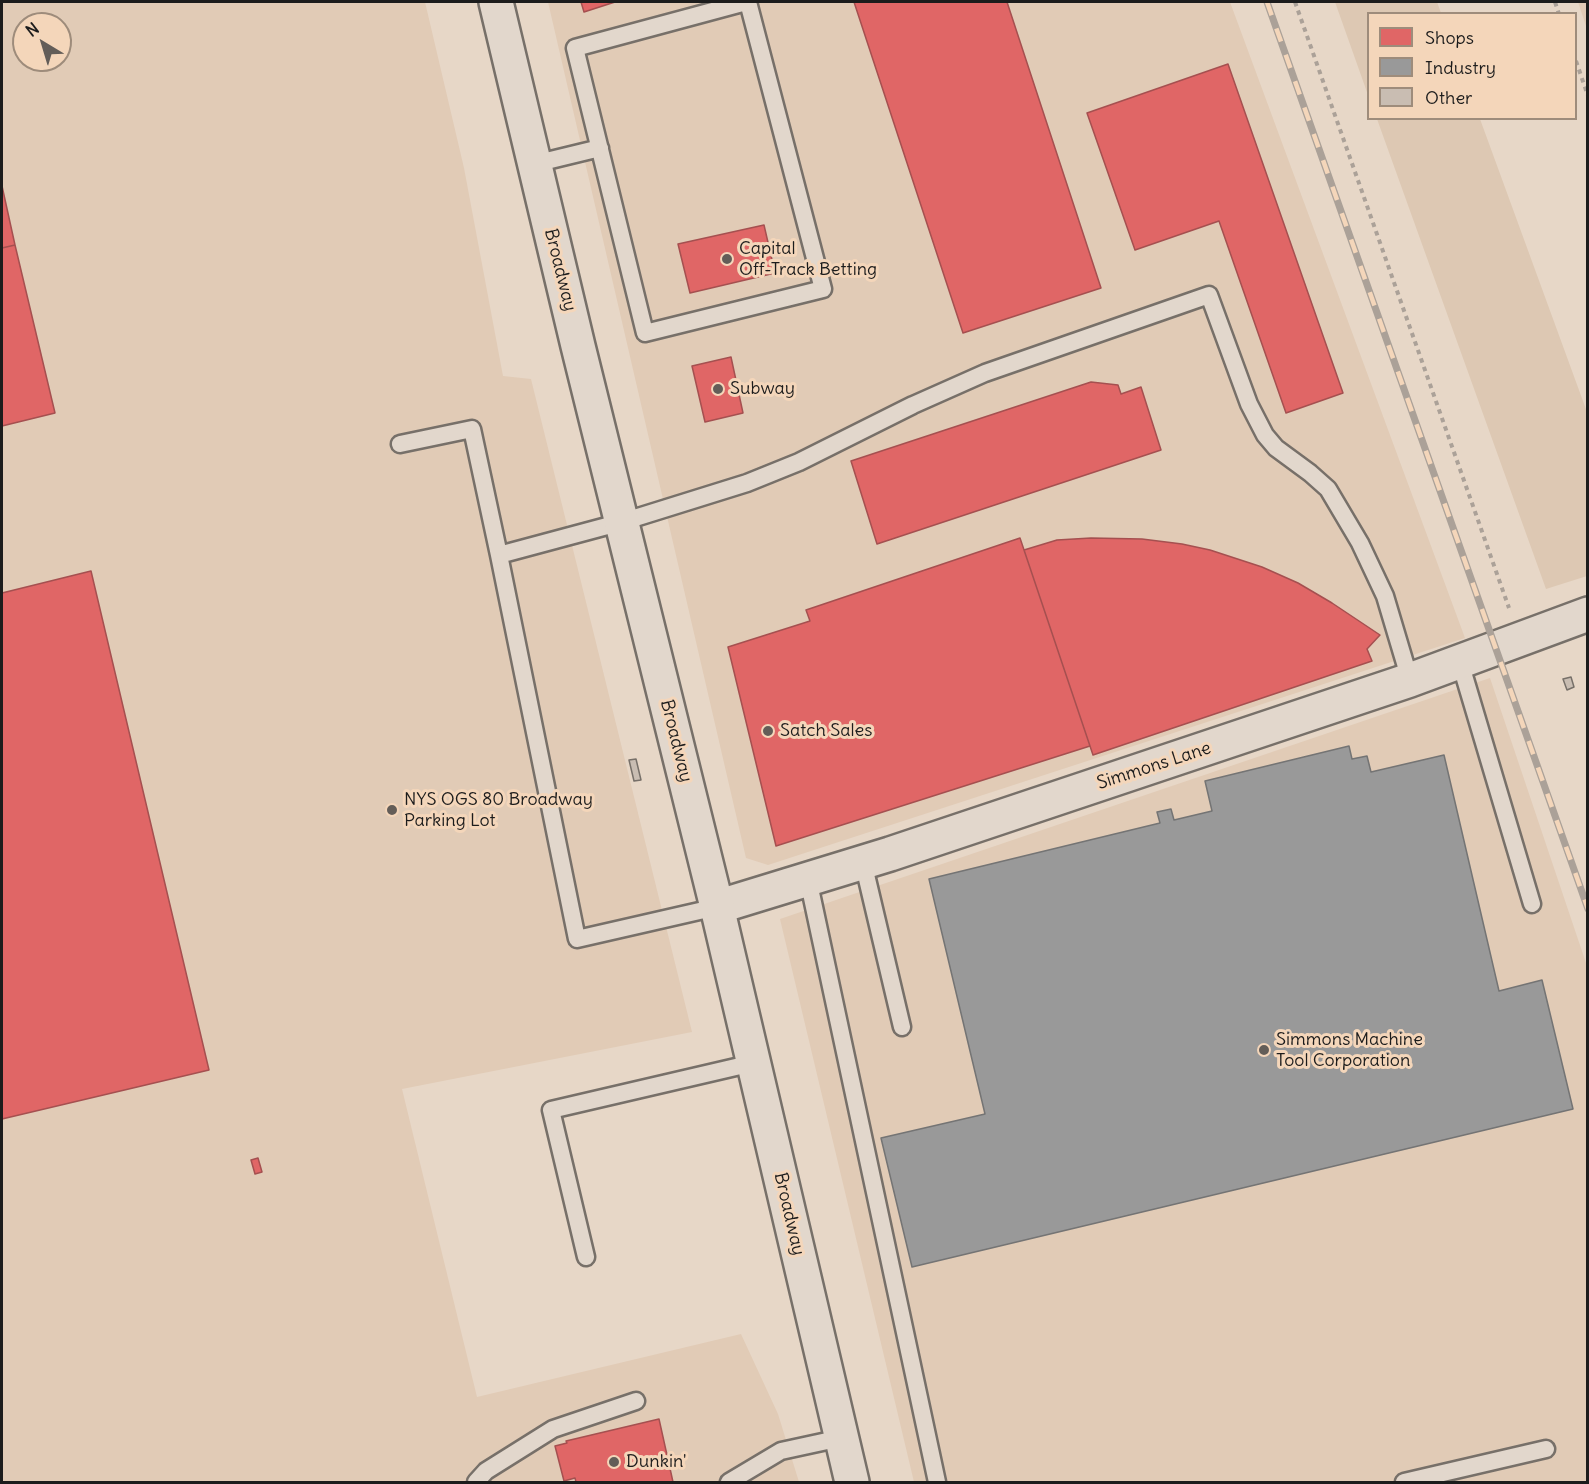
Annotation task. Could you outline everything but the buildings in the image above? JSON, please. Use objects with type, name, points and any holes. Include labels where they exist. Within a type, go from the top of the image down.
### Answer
[{"type":"main road","name":"Broadway","points":[[496,2],[717,907],[852,1482]]},
{"type":"main road","name":"Simmons Lane","points":[[717,907],[863,862],[1410,680],[1587,614]]},
{"type":"lane","points":[[747,2],[823,289],[645,333],[575,48],[747,2]]},
{"type":"lane","points":[[534,164],[600,148]]},
{"type":"lane","points":[[499,555],[622,522],[747,483],[799,462],[913,405],[985,373],[1209,295],[1249,404],[1265,435],[1276,448],[1328,489],[1359,543],[1385,596],[1410,680]]},
{"type":"lane","points":[[400,444],[472,429],[577,939],[717,907]]},
{"type":"lane","points":[[1460,662],[1532,904]]},
{"type":"lane","points":[[863,862],[902,1027]]},
{"type":"lane","points":[[808,879],[937,1482]]},
{"type":"lane","points":[[586,1257],[551,1110],[753,1063]]},
{"type":"lane","points":[[476,1482],[486,1471],[553,1429],[636,1401]]},
{"type":"lane","points":[[729,1482],[781,1451],[841,1438]]},
{"type":"lane","points":[[1404,1482],[1546,1449]]},
{"type":"path","points":[[1295,2],[1520,640]]},
{"type":"path","points":[[1577,67],[1587,96]]},
{"type":"shaded area","points":[[2,2],[425,2],[464,168],[503,376],[531,379],[692,1032],[402,1089],[477,1397],[741,1334],[778,1414],[799,1482],[2,1482]]},
{"type":"shaded area","points":[[548,2],[1230,2],[1465,638],[768,865],[746,858]]},
{"type":"shaded area","points":[[1335,2],[1437,2],[1441,12],[1367,12],[1367,92]]},
{"type":"shaded area","points":[[1578,2],[1587,2],[1587,29]]},
{"type":"shaded area","points":[[1377,120],[1480,120],[1587,412],[1587,576],[1546,589]]},
{"type":"shaded area","name":"Simmons Machine Tool Corporation","points":[[1490,678],[1587,966],[1587,1482],[914,1482],[780,919]]},
{"type":"railway","points":[[1267,2],[1588,909]]},
{"type":"place","name":"Capital Off-Track Betting","points":[[727,259]]},
{"type":"place","name":"Subway","points":[[718,389]]},
{"type":"place","name":"Satch Sales","points":[[768,731]]},
{"type":"place","name":"NYS OGS 80 Broadway Parking Lot","points":[[392,810]]},
{"type":"place","name":"Simmons Machine Tool Corporation","points":[[1264,1050]]},
{"type":"place","name":"Dunkin'","points":[[614,1462]]}]
